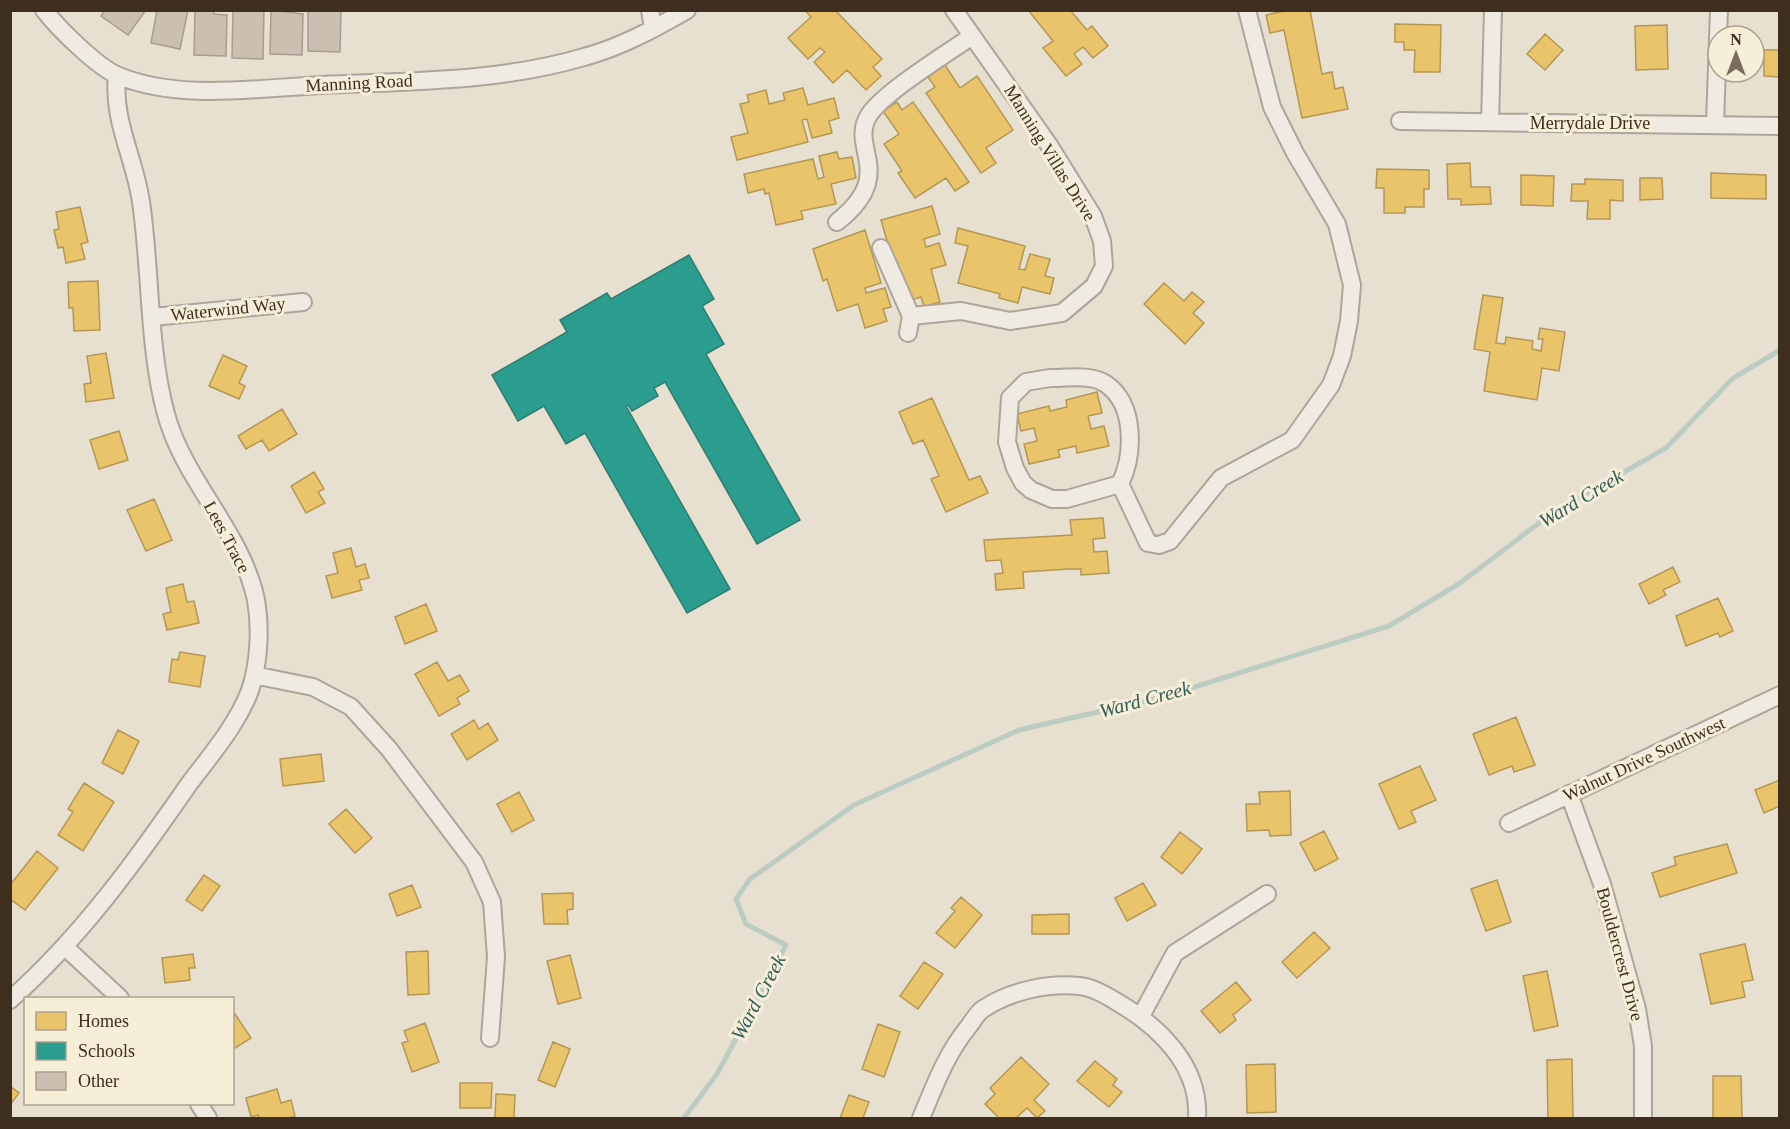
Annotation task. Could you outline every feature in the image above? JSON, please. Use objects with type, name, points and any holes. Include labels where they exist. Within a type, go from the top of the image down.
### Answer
[{"type":"street","name":"Manning Road","points":[[44,10],[56,25],[117,76],[144,84],[193,90],[474,77],[536,69],[583,58],[628,42],[687,10]]},
{"type":"street","points":[[650,10],[653,29]]},
{"type":"street","name":"Manning Villas Drive","points":[[881,248],[910,324],[961,311],[1010,321],[1062,313],[1094,286],[1104,266],[1102,241],[1093,216],[1049,145],[954,10]]},
{"type":"street","points":[[1120,484],[1067,499],[1052,499],[1031,490],[1023,483],[1015,468],[1007,442],[1010,398],[1026,382],[1073,378],[1106,384],[1119,399],[1127,417],[1130,455],[1120,484],[1148,543],[1159,545],[1170,541],[1221,478],[1292,440],[1330,385],[1342,356],[1349,321],[1352,285],[1337,224],[1295,153],[1272,107],[1247,10]]},
{"type":"street","points":[[1490,123],[1493,10]]},
{"type":"street","points":[[1715,124],[1719,10]]},
{"type":"street","points":[[837,222],[854,209],[866,191],[871,168],[863,128],[869,114],[894,91],[972,36]]},
{"type":"street","name":"Lees Trace","points":[[10,1000],[65,947],[126,874],[225,733],[249,693],[254,675],[258,621],[250,580],[241,556],[185,462],[174,437],[161,385],[141,201],[114,97],[117,76]]},
{"type":"street","name":"Merrydale Drive","points":[[1400,121],[1779,126]]},
{"type":"street","name":"Waterwind Way","points":[[153,317],[303,302]]},
{"type":"street","points":[[254,675],[313,687],[351,707],[389,749],[474,862],[492,902],[496,957],[490,1038]]},
{"type":"street","name":"Walnut Drive Southwest","points":[[1509,823],[1779,695]]},
{"type":"street","name":"Bouldercrest Drive","points":[[1569,794],[1602,884],[1637,1009],[1643,1046],[1643,1119]]},
{"type":"street","points":[[1141,1016],[1174,953],[1267,894]]},
{"type":"street","points":[[65,947],[118,997]]},
{"type":"street","points":[[921,1119],[950,1049],[982,1010],[1026,989],[1080,986],[1104,995],[1141,1016],[1156,1029],[1187,1067],[1198,1097],[1197,1119]]},
{"type":"street","points":[[200,1105],[208,1119]]},
{"type":"building: Homes","points":[[805,10],[835,10],[882,59],[873,67],[881,76],[866,90],[847,70],[833,83],[814,62],[825,52],[820,48],[808,59],[788,38],[811,17]]},
{"type":"building: Homes","points":[[1028,10],[1070,10],[1087,30],[1092,26],[1108,46],[1093,58],[1083,47],[1074,54],[1082,64],[1066,76],[1043,48],[1053,41]]},
{"type":"building: Homes","points":[[1289,10],[1310,10],[1322,74],[1332,72],[1335,89],[1343,87],[1348,109],[1302,118],[1284,30],[1270,33],[1266,15]]},
{"type":"building: Homes","points":[[1395,24],[1441,25],[1440,72],[1414,72],[1415,50],[1404,50],[1404,42],[1395,42]]},
{"type":"building: Homes","points":[[1667,25],[1668,69],[1636,70],[1635,26]]},
{"type":"building: Homes","points":[[1545,34],[1563,50],[1545,70],[1527,54]]},
{"type":"building: Homes","points":[[1766,50],[1780,50],[1780,77],[1766,76]]},
{"type":"building: Homes","points":[[945,65],[960,88],[977,76],[1013,130],[986,148],[996,163],[981,173],[926,93],[935,87],[928,77]]},
{"type":"building: Homes","points":[[803,88],[808,105],[834,98],[839,118],[829,121],[832,133],[812,138],[807,119],[802,120],[808,142],[737,160],[731,137],[748,133],[740,104],[749,102],[747,95],[766,90],[769,104],[785,100],[783,93]]},
{"type":"building: Homes","points":[[897,102],[902,110],[913,102],[969,182],[955,191],[946,178],[915,198],[898,173],[902,171],[884,144],[899,134],[883,111]]},
{"type":"building: Homes","points":[[837,152],[839,159],[852,157],[856,178],[831,184],[836,204],[801,211],[803,219],[776,225],[769,193],[765,194],[764,189],[748,193],[744,174],[813,159],[818,179],[824,177],[819,156]]},
{"type":"building: Homes","points":[[1470,163],[1471,187],[1490,187],[1491,204],[1461,205],[1461,199],[1448,199],[1447,164]]},
{"type":"building: Homes","points":[[1377,169],[1429,170],[1429,189],[1424,189],[1424,207],[1405,207],[1405,213],[1384,213],[1384,188],[1376,188]]},
{"type":"building: Homes","points":[[1711,173],[1766,175],[1766,199],[1711,198]]},
{"type":"building: Homes","points":[[1521,175],[1554,176],[1553,206],[1521,205]]},
{"type":"building: Homes","points":[[1640,178],[1662,178],[1663,199],[1640,200]]},
{"type":"building: Homes","points":[[1585,179],[1623,180],[1623,201],[1610,200],[1610,219],[1587,219],[1588,201],[1571,201],[1572,184],[1585,184]]},
{"type":"building: Homes","points":[[932,206],[940,234],[924,239],[926,247],[939,243],[946,265],[931,269],[940,302],[924,307],[921,297],[908,301],[898,279],[881,220]]},
{"type":"building: Homes","points":[[80,207],[88,242],[81,244],[85,259],[66,263],[63,247],[58,248],[54,230],[59,229],[56,212]]},
{"type":"building: Homes","points":[[958,228],[1025,246],[1019,269],[1025,270],[1030,254],[1050,259],[1045,276],[1054,278],[1050,294],[1022,287],[1018,303],[999,298],[1000,294],[958,283],[968,246],[955,243]]},
{"type":"building: Homes","points":[[865,230],[881,283],[865,288],[866,293],[885,288],[891,307],[883,309],[887,321],[865,328],[858,304],[837,311],[827,279],[823,281],[813,249]]},
{"type":"building: Homes","points":[[98,281],[100,330],[74,331],[73,308],[69,308],[68,282]]},
{"type":"building: Homes","points":[[1164,283],[1184,301],[1192,292],[1204,302],[1193,313],[1204,323],[1185,344],[1144,304]]},
{"type":"building: Homes","points":[[1483,295],[1503,298],[1496,343],[1505,344],[1506,337],[1533,341],[1532,349],[1541,351],[1543,339],[1538,339],[1540,328],[1565,332],[1559,371],[1542,368],[1537,400],[1484,391],[1490,352],[1474,349]]},
{"type":"building: Homes","points":[[106,353],[114,398],[86,402],[84,384],[91,383],[87,356]]},
{"type":"building: Homes","points":[[223,355],[247,366],[239,383],[245,386],[239,399],[209,386]]},
{"type":"building: Homes","points":[[1097,392],[1102,413],[1088,416],[1091,429],[1104,426],[1109,446],[1077,453],[1076,446],[1058,450],[1060,457],[1029,464],[1024,444],[1037,441],[1034,428],[1021,431],[1017,414],[1049,406],[1050,411],[1067,407],[1066,400]]},
{"type":"building: Homes","points":[[932,398],[969,480],[980,476],[988,493],[946,512],[931,479],[939,476],[923,440],[913,444],[899,412]]},
{"type":"building: Homes","points":[[282,409],[297,434],[269,451],[262,440],[246,449],[238,436]]},
{"type":"building: Homes","points":[[119,431],[128,460],[99,469],[90,440]]},
{"type":"building: Homes","points":[[314,472],[324,489],[318,492],[325,503],[306,513],[291,486]]},
{"type":"building: Homes","points":[[154,499],[172,540],[146,551],[127,510]]},
{"type":"building: Homes","points":[[1103,518],[1105,538],[1093,539],[1094,552],[1107,551],[1109,573],[1081,575],[1081,569],[1023,572],[1024,588],[996,590],[995,574],[1003,573],[1001,560],[986,561],[984,540],[1072,535],[1070,520]]},
{"type":"building: Homes","points":[[351,548],[356,567],[365,564],[369,578],[359,580],[362,590],[332,598],[326,576],[338,573],[333,553]]},
{"type":"building: Homes","points":[[1673,567],[1680,582],[1663,590],[1666,595],[1649,604],[1639,584]]},
{"type":"building: Homes","points":[[183,584],[187,602],[194,601],[199,623],[167,630],[163,614],[171,612],[166,588]]},
{"type":"building: Homes","points":[[1718,598],[1733,631],[1720,637],[1718,633],[1686,646],[1676,616]]},
{"type":"building: Homes","points":[[426,604],[437,631],[405,644],[395,617]]},
{"type":"building: Homes","points":[[180,652],[205,656],[200,687],[169,682],[172,659],[178,660]]},
{"type":"building: Homes","points":[[437,662],[448,681],[460,675],[469,691],[457,698],[460,704],[439,716],[415,674]]},
{"type":"building: Homes","points":[[1516,717],[1535,765],[1514,772],[1512,766],[1489,775],[1473,734]]},
{"type":"building: Homes","points":[[474,720],[479,729],[488,723],[498,740],[467,760],[451,734]]},
{"type":"building: Homes","points":[[118,730],[139,741],[123,774],[102,763]]},
{"type":"building: Homes","points":[[321,754],[324,781],[283,786],[280,759]]},
{"type":"building: Homes","points":[[1420,766],[1436,800],[1411,811],[1416,822],[1399,829],[1379,784]]},
{"type":"building: Homes","points":[[1780,780],[1780,806],[1764,813],[1755,790]]},
{"type":"building: Homes","points":[[84,783],[114,802],[83,851],[58,835],[73,812],[68,809]]},
{"type":"building: Homes","points":[[1290,791],[1291,835],[1270,836],[1269,830],[1247,831],[1246,804],[1260,804],[1259,792]]},
{"type":"building: Homes","points":[[519,792],[534,820],[512,832],[497,804]]},
{"type":"building: Homes","points":[[346,809],[372,838],[355,853],[329,824]]},
{"type":"building: Homes","points":[[1324,831],[1338,859],[1315,871],[1300,843]]},
{"type":"building: Homes","points":[[1180,832],[1202,849],[1182,874],[1161,857]]},
{"type":"building: Homes","points":[[1727,844],[1737,873],[1660,897],[1652,873],[1676,865],[1674,857]]},
{"type":"building: Homes","points":[[37,851],[58,868],[25,910],[10,899],[10,885]]},
{"type":"building: Homes","points":[[204,875],[220,886],[202,911],[186,900]]},
{"type":"building: Homes","points":[[1497,880],[1511,922],[1486,931],[1471,889]]},
{"type":"building: Homes","points":[[1143,883],[1156,905],[1127,921],[1115,898]]},
{"type":"building: Homes","points":[[412,885],[421,907],[397,916],[389,894]]},
{"type":"building: Homes","points":[[573,893],[573,909],[567,910],[568,924],[544,924],[542,894]]},
{"type":"building: Homes","points":[[961,897],[982,915],[955,948],[936,933],[955,911],[951,908]]},
{"type":"building: Homes","points":[[1069,914],[1069,934],[1032,934],[1032,915]]},
{"type":"building: Homes","points":[[1314,932],[1330,948],[1297,978],[1282,962]]},
{"type":"building: Homes","points":[[1745,944],[1753,980],[1742,982],[1745,997],[1711,1004],[1700,954]]},
{"type":"building: Homes","points":[[428,951],[429,994],[408,995],[406,952]]},
{"type":"building: Homes","points":[[193,954],[195,968],[189,968],[190,980],[165,983],[162,958]]},
{"type":"building: Homes","points":[[570,955],[581,998],[558,1004],[547,961]]},
{"type":"building: Homes","points":[[924,962],[943,974],[918,1009],[900,996]]},
{"type":"building: Homes","points":[[1547,971],[1558,1026],[1534,1031],[1523,976]]},
{"type":"building: Homes","points":[[1236,982],[1251,1000],[1233,1015],[1236,1020],[1220,1033],[1201,1011]]},
{"type":"building: Homes","points":[[234,1015],[251,1038],[234,1049]]},
{"type":"building: Homes","points":[[425,1023],[439,1062],[412,1072],[402,1043],[408,1041],[404,1031]]},
{"type":"building: Homes","points":[[878,1024],[900,1032],[884,1077],[862,1069]]},
{"type":"building: Homes","points":[[553,1042],[570,1049],[555,1087],[538,1080]]},
{"type":"building: Homes","points":[[1021,1057],[1049,1084],[1034,1100],[1045,1111],[1037,1118],[1027,1108],[1016,1118],[999,1118],[985,1104],[995,1094],[990,1088]]},
{"type":"building: Homes","points":[[1572,1059],[1573,1118],[1548,1118],[1547,1060]]},
{"type":"building: Homes","points":[[1095,1061],[1117,1079],[1113,1085],[1122,1092],[1109,1107],[1077,1081]]},
{"type":"building: Homes","points":[[1275,1064],[1276,1112],[1247,1113],[1246,1065]]},
{"type":"building: Homes","points":[[1713,1076],[1741,1076],[1742,1118],[1713,1118]]},
{"type":"building: Homes","points":[[460,1083],[492,1083],[491,1108],[460,1108]]},
{"type":"building: Homes","points":[[10,1086],[19,1093],[10,1105]]},
{"type":"building: Homes","points":[[277,1089],[281,1103],[291,1100],[295,1116],[259,1118],[258,1115],[251,1117],[246,1098]]},
{"type":"building: Homes","points":[[496,1094],[515,1095],[514,1118],[495,1118]]},
{"type":"building: Homes","points":[[849,1095],[869,1102],[863,1118],[840,1118]]},
{"type":"building: Schools","points":[[689,255],[714,299],[702,306],[724,344],[706,354],[800,520],[757,544],[665,382],[654,388],[658,396],[632,411],[628,405],[626,406],[730,589],[687,613],[585,433],[566,444],[544,406],[518,421],[492,375],[567,332],[560,320],[607,293],[611,299]]},
{"type":"building: Other","points":[[105,10],[146,10],[128,35],[101,16]]},
{"type":"building: Other","points":[[157,10],[188,10],[180,49],[151,43]]},
{"type":"building: Other","points":[[195,10],[214,10],[214,14],[227,15],[226,56],[194,55]]},
{"type":"building: Other","points":[[233,10],[264,10],[263,59],[232,58]]},
{"type":"building: Other","points":[[271,10],[303,14],[302,55],[270,54]]},
{"type":"building: Other","points":[[308,10],[341,11],[340,52],[308,51]]},
{"type":"waterway","name":"Ward Creek","points":[[684,1118],[717,1074],[786,945],[746,924],[736,899],[750,879],[854,805],[1019,730],[1159,698],[1389,626],[1460,583],[1551,514],[1666,448],[1732,379],[1780,350]]}]
